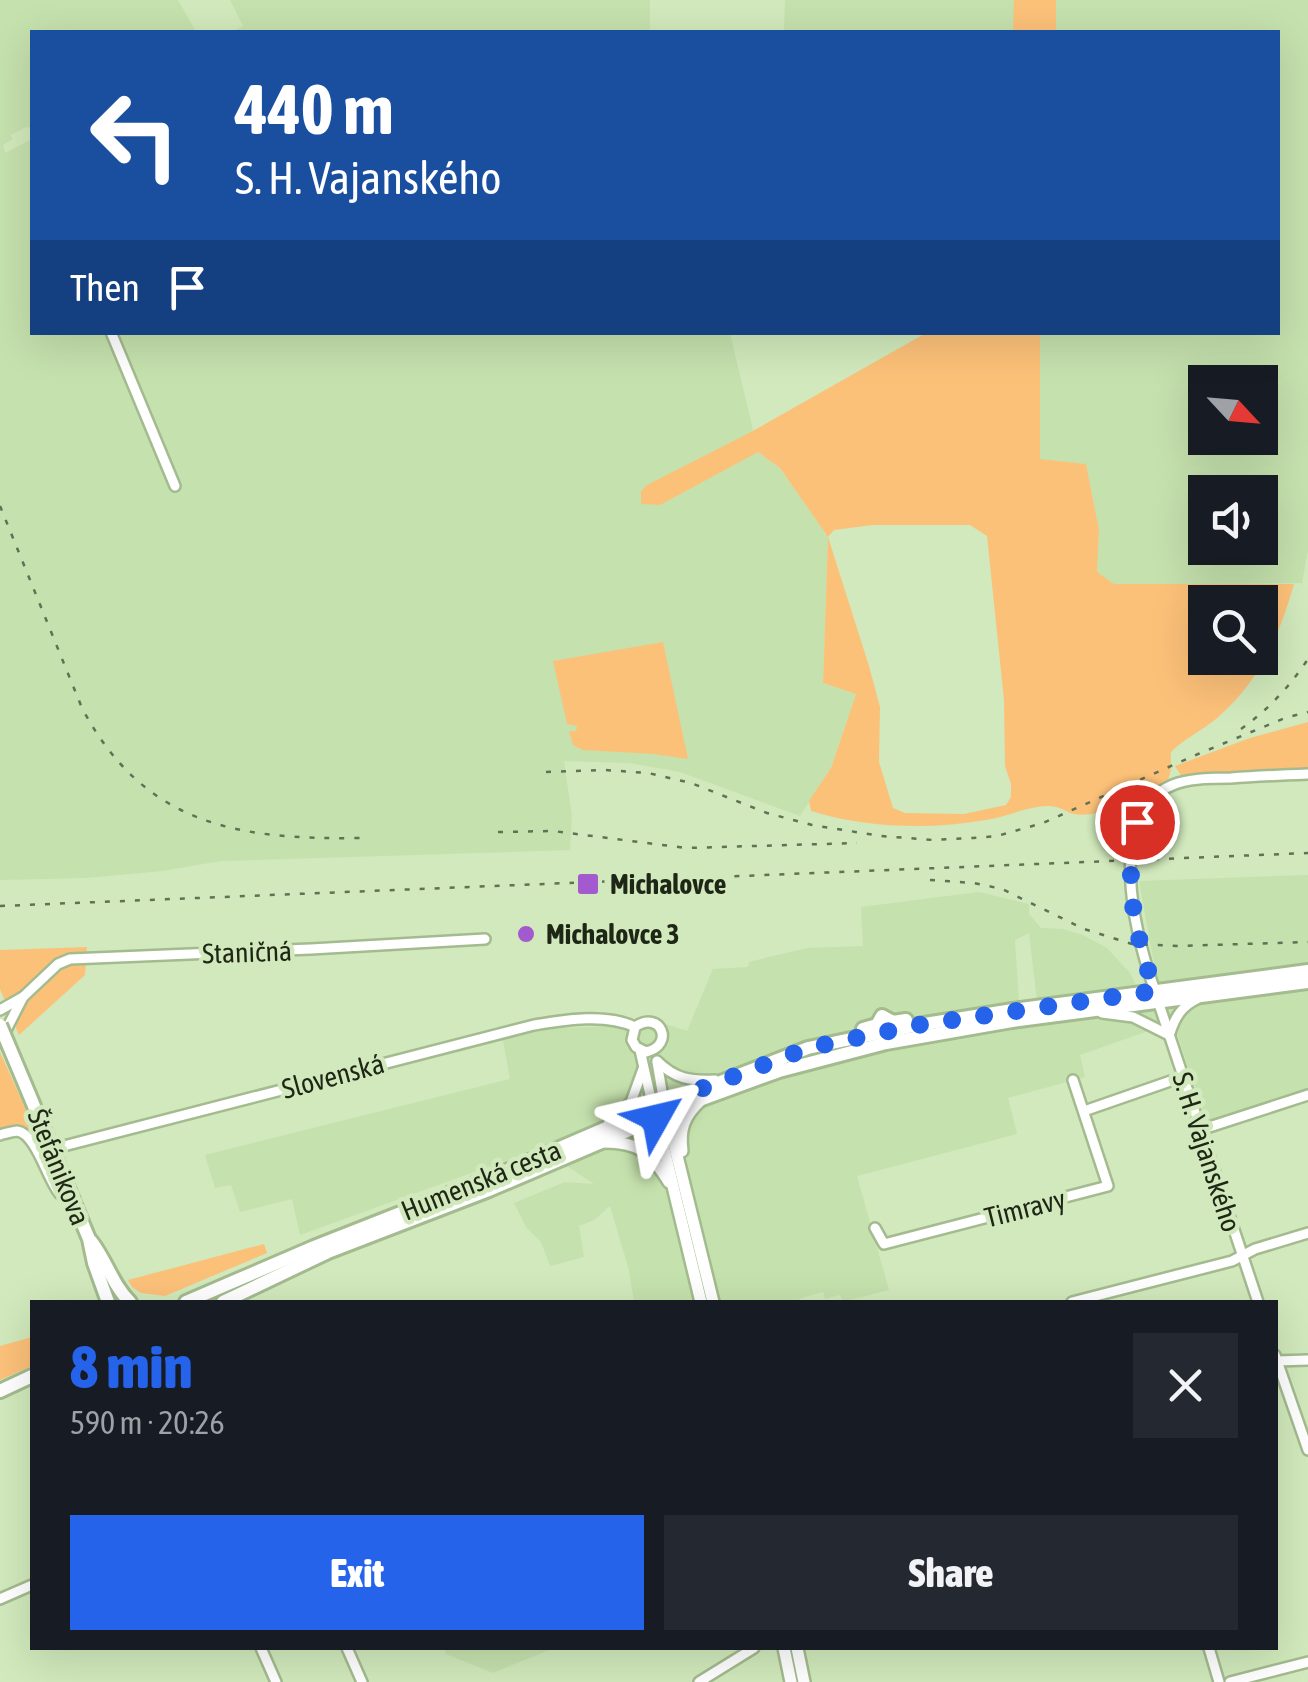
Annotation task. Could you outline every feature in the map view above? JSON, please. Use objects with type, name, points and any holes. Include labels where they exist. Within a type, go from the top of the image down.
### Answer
[{"type":"main road","name":"Humenská cesta","points":[[660,1111],[779,1071],[886,1043],[1308,970]]},
{"type":"main road","name":"Humenská cesta","points":[[191,1300],[314,1247],[600,1136],[722,1080],[808,1048],[850,1040],[858,1030],[877,1025],[882,1016],[894,1022],[908,1019],[918,1025],[1308,982]]},
{"type":"main road","name":"Štefánikova","points":[[0,1025],[89,1240]]},
{"type":"main road","points":[[684,1180],[681,1130],[690,1111],[702,1099]]},
{"type":"main road","points":[[660,1111],[684,1180],[713,1300]]},
{"type":"main road","points":[[660,1111],[701,1300]]},
{"type":"main road","name":"Humenská cesta","points":[[227,1300],[312,1259],[489,1190],[600,1136]]},
{"type":"main road","points":[[600,1136],[643,1150],[655,1160],[675,1192]]},
{"type":"main road","points":[[89,1240],[107,1300]]},
{"type":"main road","points":[[89,1240],[103,1256],[128,1300]]},
{"type":"main road","points":[[0,1391],[30,1378]]},
{"type":"main road","points":[[784,1650],[792,1682]]},
{"type":"main road","points":[[796,1650],[804,1682]]},
{"type":"street","points":[[111,335],[175,486]]},
{"type":"street","name":"S. H. Vajanského","points":[[1257,1300],[1140,945],[1130,898],[1133,838],[1144,809],[1174,784],[1308,774]]},
{"type":"street","name":"Staničná","points":[[0,1010],[23,997],[58,964],[70,959],[485,939]]},
{"type":"street","points":[[1074,1012],[1132,1017],[1169,1035],[1179,1012],[1188,1003],[1215,994]]},
{"type":"street","name":"Staničná","points":[[0,1041],[23,997]]},
{"type":"street","name":"Slovenská","points":[[52,1149],[505,1031],[551,1022],[616,1021],[635,1028]]},
{"type":"street","points":[[640,1050],[656,1049],[663,1038],[653,1022],[635,1028],[632,1040],[640,1050],[643,1069],[660,1111]]},
{"type":"street","points":[[656,1049],[660,1111]]},
{"type":"street","points":[[657,1061],[682,1079],[722,1080]]},
{"type":"street","points":[[600,1136],[631,1102],[643,1069]]},
{"type":"street","points":[[1084,1111],[1182,1077]]},
{"type":"street","name":"Timravy","points":[[875,1228],[884,1244],[1108,1186],[1074,1080]]},
{"type":"street","points":[[1200,1130],[1308,1095]]},
{"type":"street","points":[[0,1134],[23,1132],[54,1188],[60,1194],[69,1190]]},
{"type":"street","points":[[1090,1300],[1117,1297],[1232,1262],[1255,1250],[1308,1233]]},
{"type":"street","points":[[1278,1358],[1308,1360]]},
{"type":"street","points":[[1278,1364],[1308,1450]]},
{"type":"street","points":[[0,1599],[30,1586]]},
{"type":"street","points":[[262,1650],[276,1682]]},
{"type":"street","points":[[348,1650],[362,1682]]},
{"type":"street","points":[[700,1682],[751,1650]]},
{"type":"street","points":[[1210,1650],[1218,1682]]},
{"type":"street","points":[[1230,1682],[1308,1662]]},
{"type":"shaded area","points":[[0,0],[178,0],[195,30],[30,30],[30,128],[11,135],[13,139],[3,145],[5,153],[30,140],[30,335],[730,335],[758,451],[780,468],[828,537],[823,683],[856,694],[831,768],[800,816],[680,772],[629,763],[564,761],[572,817],[570,850],[221,861],[86,878],[0,880]]},
{"type":"shaded area","points":[[230,0],[650,0],[650,30],[235,30],[243,26]]},
{"type":"shaded area","points":[[785,0],[1308,0],[1308,550],[1302,583],[1114,585],[1097,573],[1099,530],[1086,464],[1040,460],[1040,335],[1280,335],[1280,30],[784,30]]},
{"type":"shaded area","points":[[1014,0],[1056,0],[1056,30],[1013,30]]},
{"type":"shaded area","points":[[922,335],[1040,335],[1040,459],[1086,464],[1099,530],[1097,572],[1114,584],[1294,584],[1278,631],[1278,585],[1188,585],[1188,675],[1255,675],[1216,719],[1171,752],[1166,782],[1137,800],[1083,815],[1046,806],[943,825],[853,821],[811,811],[809,801],[831,768],[856,694],[823,683],[828,537],[780,468],[758,452],[660,505],[641,504],[641,491]],"holes":[[[873,525],[970,525],[987,536],[1004,700],[1005,766],[1011,784],[1011,797],[1006,805],[964,814],[905,813],[893,808],[879,762],[880,707],[828,537],[834,530]]]},
{"type":"shaded area","points":[[663,642],[688,759],[583,750],[573,745],[569,731],[576,731],[577,726],[567,724],[553,661]]},
{"type":"shaded area","points":[[1308,722],[1308,769],[1182,777],[1175,766],[1250,738]]},
{"type":"shaded area","points":[[1308,875],[1308,1091],[1207,1123],[1177,1034],[1155,1035],[1148,1031],[1080,1055],[1085,1077],[1008,1098],[1017,1134],[857,1176],[889,1290],[851,1300],[842,1300],[840,1295],[825,1299],[823,1292],[799,1300],[634,1300],[610,1206],[594,1220],[579,1226],[584,1257],[550,1266],[541,1242],[526,1227],[514,1203],[565,1182],[594,1184],[540,1148],[300,1235],[292,1199],[240,1212],[231,1185],[215,1188],[205,1155],[510,1079],[502,1035],[537,1029],[611,1026],[647,1018],[687,1031],[713,969],[748,967],[749,962],[807,948],[863,946],[861,907],[979,892],[1029,904],[1029,914],[1041,928],[1083,935],[1107,948],[1130,973],[1136,986],[1160,982],[1139,881]],"holes":[[[1029,933],[1037,1000],[1019,1003],[1015,940]]]},
{"type":"shaded area","points":[[87,947],[85,975],[19,1035],[0,989],[0,950]]},
{"type":"shaded area","points":[[0,1052],[61,1188],[30,1133],[19,1127],[0,1130]]},
{"type":"shaded area","points":[[264,1244],[267,1253],[165,1296],[141,1293],[128,1280]]},
{"type":"shaded area","points":[[30,1338],[30,1367],[0,1380],[0,1346]]},
{"type":"shaded area","points":[[445,1650],[549,1650],[493,1673],[446,1654]]},
{"type":"railway","points":[[0,506],[82,708],[107,747],[134,778],[165,801],[198,818],[235,829],[274,835],[361,838]]},
{"type":"railway","points":[[1241,729],[1278,697],[1308,659]]},
{"type":"railway","points":[[546,772],[648,773],[691,783],[767,813],[812,825],[881,836],[973,838],[997,836],[1043,823],[1198,754],[1308,712]]},
{"type":"railway","points":[[498,832],[553,831],[686,848],[857,843]]},
{"type":"railway","points":[[0,906],[1308,853]]},
{"type":"railway","points":[[930,880],[1002,889],[1084,929],[1132,944],[1308,942]]},
{"type":"place","name":"Michalovce","points":[[588,884]]},
{"type":"place","name":"Michalovce 3","points":[[526,934]]},
{"type":"route","points":[[656,1118],[667,1114],[664,1103],[808,1048],[918,1025],[1155,991],[1130,898],[1137,822]]}]
